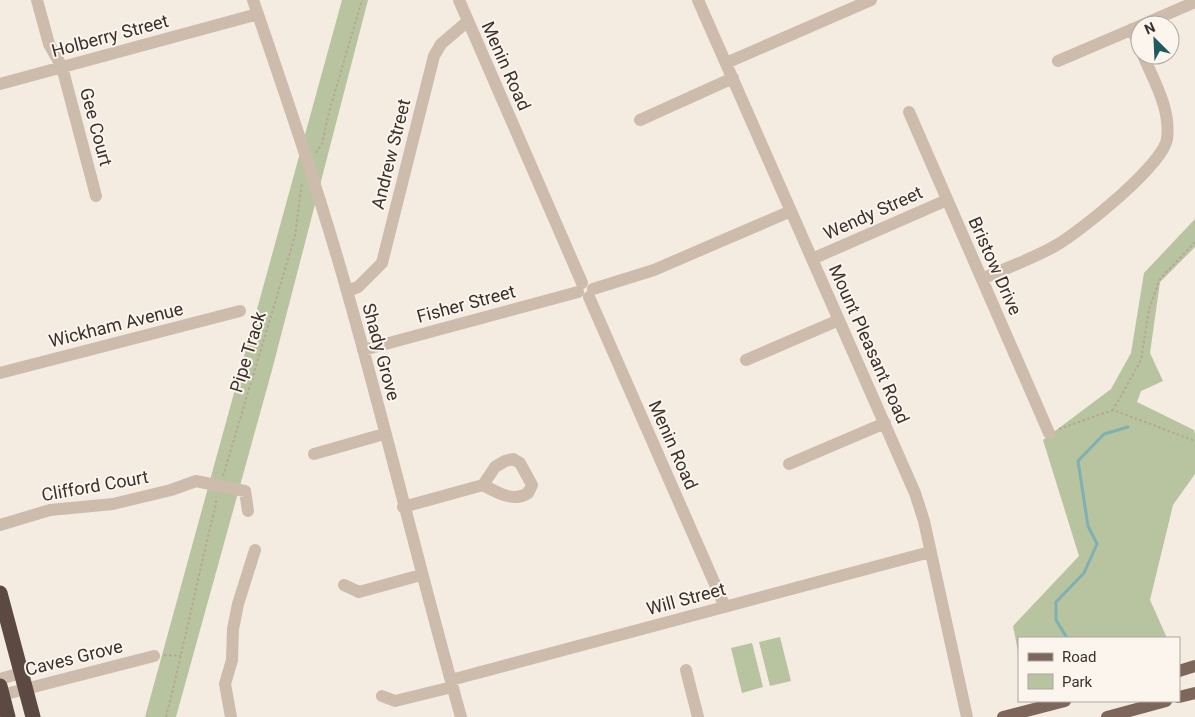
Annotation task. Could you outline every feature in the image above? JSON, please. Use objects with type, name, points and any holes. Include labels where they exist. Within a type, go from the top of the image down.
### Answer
[{"type":"highway","points":[[0,593],[33,717]]},
{"type":"highway","points":[[1,691],[8,717]]},
{"type":"main road","points":[[1180,671],[1195,666]]},
{"type":"main road","points":[[1180,697],[1195,693]]},
{"type":"main road","points":[[1003,717],[1061,702]]},
{"type":"main road","points":[[1107,717],[1162,702]]},
{"type":"street","name":"Gee Court","points":[[37,0],[49,44],[62,68],[96,196]]},
{"type":"street","name":"Shady Grove","points":[[253,0],[309,165],[347,291],[421,575],[461,717]]},
{"type":"street","name":"Menin Road","points":[[458,0],[725,607]]},
{"type":"street","name":"Mount Pleasant Road","points":[[698,0],[915,493],[967,717]]},
{"type":"street","points":[[726,63],[866,1]]},
{"type":"street","points":[[1165,15],[1195,2]]},
{"type":"street","name":"Holberry Street","points":[[0,84],[258,14]]},
{"type":"street","name":"Andrew Street","points":[[347,291],[358,287],[382,263],[434,56],[441,44],[468,21]]},
{"type":"street","points":[[1058,61],[1130,30]]},
{"type":"street","points":[[982,279],[1055,246],[1130,187],[1152,164],[1167,140],[1166,107],[1147,65]]},
{"type":"street","points":[[640,120],[733,78]]},
{"type":"street","name":"Bristow Drive","points":[[909,112],[1049,433]]},
{"type":"street","name":"Wendy Street","points":[[812,259],[947,200]]},
{"type":"street","name":"Fisher Street","points":[[363,350],[654,270],[791,211]]},
{"type":"street","name":"Wickham Avenue","points":[[0,372],[240,311]]},
{"type":"street","points":[[746,360],[839,320]]},
{"type":"street","points":[[789,464],[885,423]]},
{"type":"street","points":[[314,454],[384,434]]},
{"type":"street","name":"Clifford Court","points":[[0,525],[50,510],[113,504],[171,490],[196,481],[218,486]]},
{"type":"street","points":[[403,507],[483,485]]},
{"type":"street","points":[[218,486],[245,491],[248,511]]},
{"type":"street","points":[[231,717],[224,690],[232,660],[233,628],[238,604],[255,550]]},
{"type":"street","name":"Will Street","points":[[382,696],[395,701],[452,683],[930,552]]},
{"type":"street","points":[[344,585],[359,592],[421,575]]},
{"type":"street","name":"Caves Grove","points":[[1,691],[25,689],[154,656]]},
{"type":"street","points":[[686,670],[698,717]]},
{"type":"street","points":[[0,679],[21,673]]},
{"type":"path","name":"Pipe Track","points":[[166,717],[182,656],[218,486],[224,474],[295,236],[300,212],[303,169],[309,165],[322,144],[329,112],[362,0]]},
{"type":"path","points":[[1049,433],[1113,410],[1141,360],[1149,309],[1160,279],[1195,242]]},
{"type":"path","points":[[1113,410],[1195,442]]},
{"type":"path","points":[[154,656],[182,656]]},
{"type":"green space","points":[[342,0],[368,0],[272,370],[176,717],[145,717]]},
{"type":"green space","points":[[1195,219],[1195,247],[1160,282],[1150,353],[1163,381],[1141,391],[1137,402],[1194,430],[1195,434],[1195,474],[1173,505],[1150,600],[1167,637],[1018,637],[1018,651],[1013,626],[1079,556],[1043,440],[1111,389],[1131,353],[1144,273]]},
{"type":"green space","points":[[780,637],[791,681],[770,686],[759,642]]},
{"type":"green space","points":[[752,643],[763,687],[742,693],[731,648]]},
{"type":"waterway","points":[[1066,637],[1056,620],[1056,602],[1084,573],[1097,544],[1088,526],[1078,461],[1104,434],[1128,427]]}]
